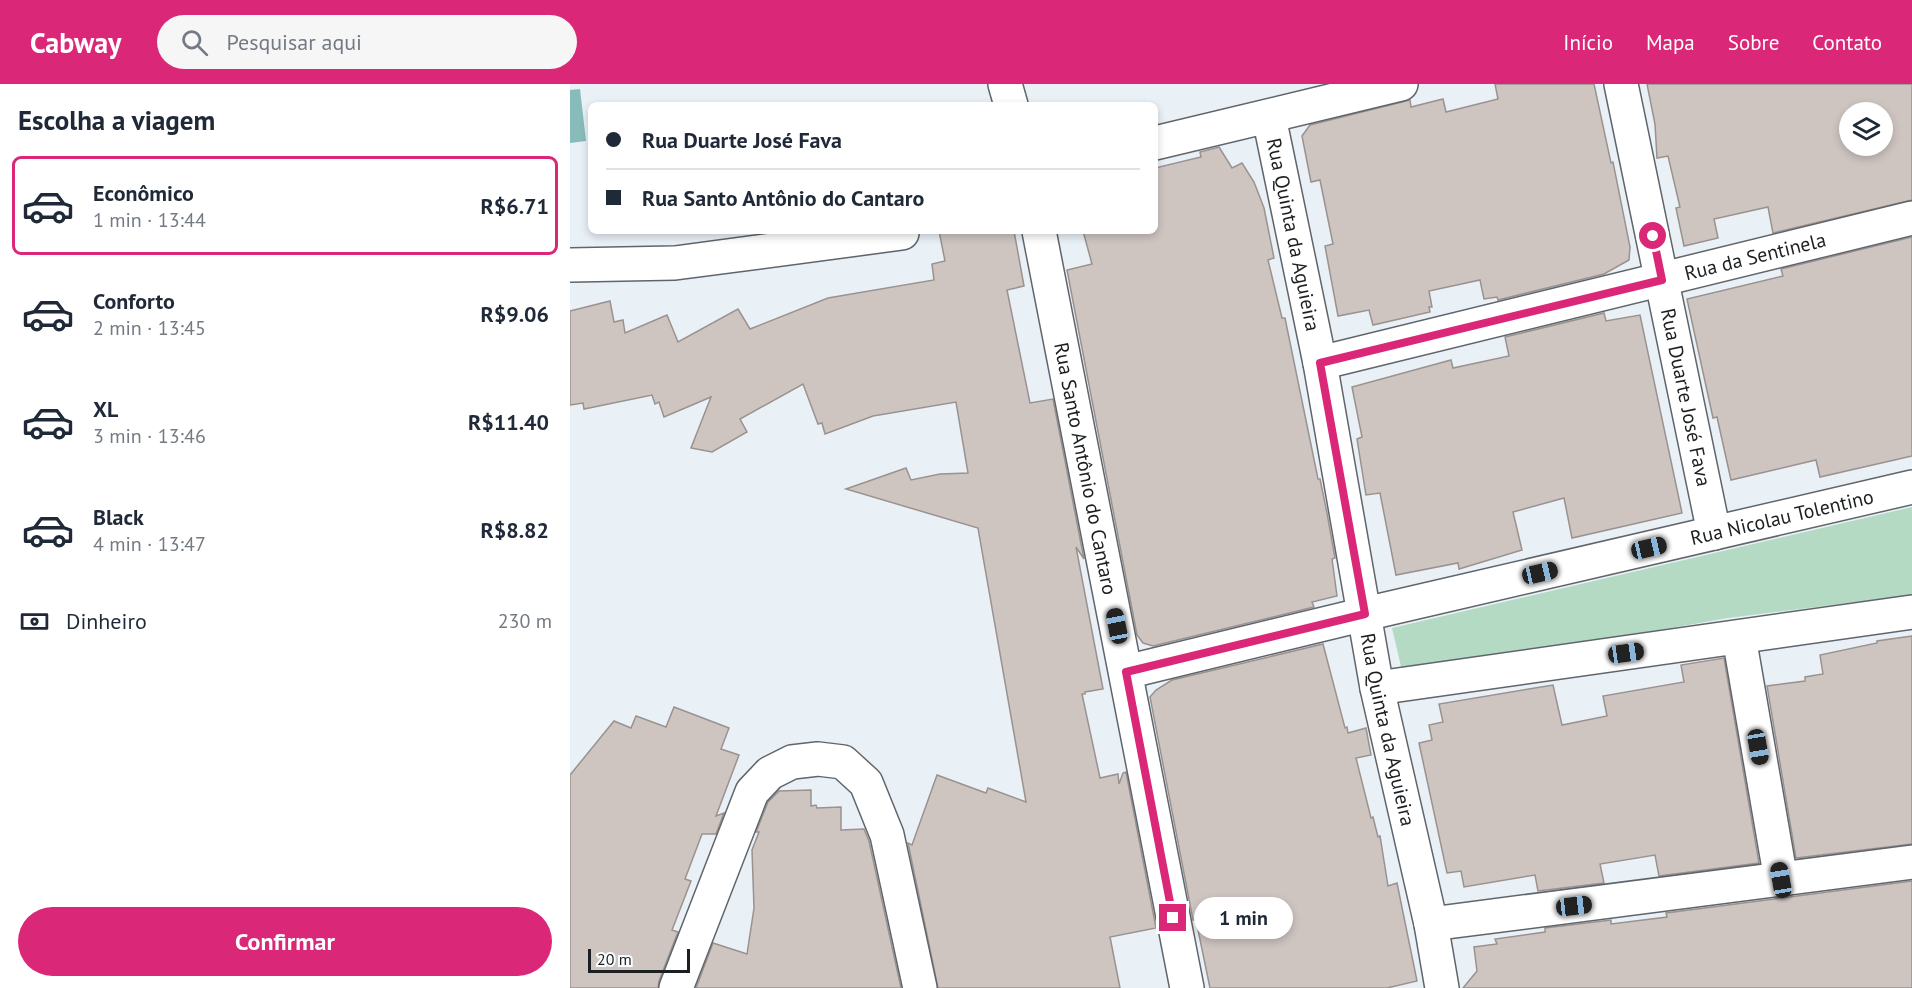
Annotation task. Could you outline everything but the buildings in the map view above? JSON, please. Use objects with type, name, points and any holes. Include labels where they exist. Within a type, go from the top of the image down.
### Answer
[{"type":"street","points":[[1005,84],[1010,102]]},
{"type":"street","points":[[1158,142],[1401,84]]},
{"type":"street","name":"Rua Duarte José Fava","points":[[1621,84],[1714,533]]},
{"type":"street","name":"Rua Quinta da Aguieira","points":[[1269,117],[1320,363],[1377,688],[1431,924],[1442,988]]},
{"type":"street","name":"Rua da Sentinela","points":[[1320,363],[1912,218]]},
{"type":"street","points":[[570,265],[675,263],[894,234]]},
{"type":"street","name":"Rua Santo Antônio do Cantaro","points":[[1040,234],[1187,988]]},
{"type":"street","name":"Rua Nicolau Tolentino","points":[[1126,672],[1912,487]]},
{"type":"street","points":[[1377,688],[1912,612]]},
{"type":"street","points":[[1739,637],[1781,880]]},
{"type":"street","points":[[676,988],[752,792],[771,772],[792,762],[818,759],[843,762],[866,783],[887,836],[920,988]]},
{"type":"street","points":[[1431,924],[1912,862]]},
{"type":"shaded area","points":[[580,89],[586,141],[570,143],[570,90]]},
{"type":"shaded area","points":[[1912,507],[1912,595],[1728,618],[1403,675],[1392,628]]},
{"type":"route","points":[[1173,918],[1126,672],[1365,614],[1320,363],[1662,280],[1653,236]]}]
